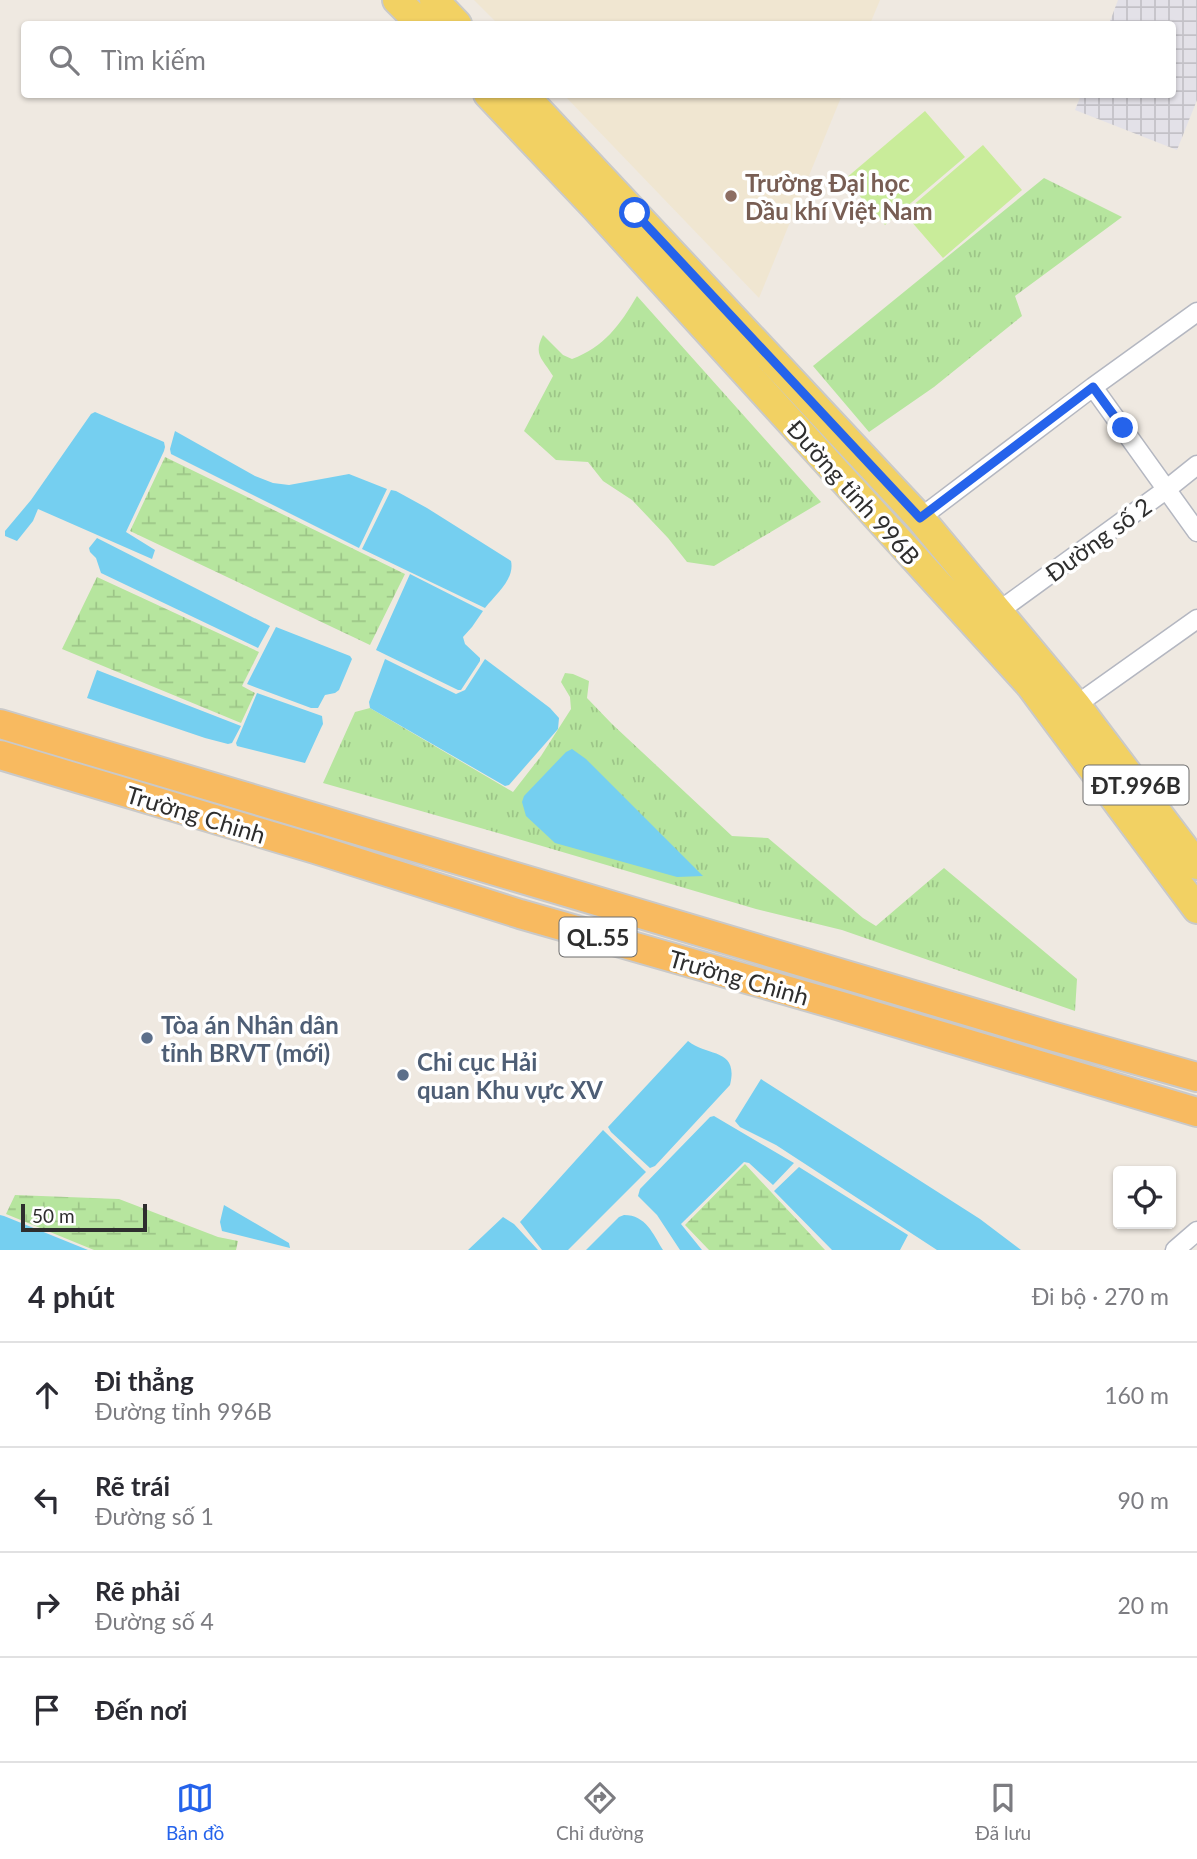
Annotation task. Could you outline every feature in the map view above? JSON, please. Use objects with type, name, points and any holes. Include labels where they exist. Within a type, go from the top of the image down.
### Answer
[{"type":"highway","name":"Trường Chinh","points":[[0,724],[1197,1077]]},
{"type":"highway","name":"Trường Chinh","points":[[0,755],[302,845],[520,914],[866,1013],[1197,1112]]},
{"type":"main road","points":[[397,0],[418,21]]},
{"type":"main road","points":[[434,0],[454,21]]},
{"type":"main road","name":"Đường tỉnh 996B","points":[[492,98],[605,199],[920,518],[1076,705],[1197,865]]},
{"type":"main road","name":"Đường tỉnh 996B","points":[[526,98],[605,199],[1030,685],[1197,909]]},
{"type":"street","points":[[920,518],[1197,312]]},
{"type":"street","points":[[1093,387],[1197,532]]},
{"type":"street","name":"Đường số 2","points":[[999,611],[1197,465]]},
{"type":"street","points":[[1076,705],[1197,619]]},
{"type":"street","points":[[1175,1250],[1197,1231]]},
{"type":"shaded area","points":[[474,0],[880,0],[871,21],[495,21]]},
{"type":"shaded area","points":[[1118,0],[1197,0],[1197,100],[1177,150],[1075,110],[1080,98],[1176,98],[1176,21],[1110,21]]},
{"type":"shaded area","name":"Trường Đại học Dầu khí Việt Nam","points":[[567,98],[841,98],[759,298]]},
{"type":"green space","points":[[925,111],[965,157],[885,225],[845,179]]},
{"type":"green space","points":[[983,145],[1022,190],[943,258],[904,213]]},
{"type":"green space","points":[[1044,178],[1122,217],[1015,296],[1022,316],[934,387],[869,432],[813,366]]},
{"type":"green space","points":[[637,296],[821,502],[714,566],[687,562],[632,500],[603,481],[588,462],[556,460],[524,431],[553,376],[539,352],[543,335],[563,355],[572,359],[593,348],[610,334]]},
{"type":"green space","points":[[165,457],[405,574],[370,645],[130,531]]},
{"type":"green space","points":[[97,577],[259,652],[242,686],[255,693],[241,723],[62,649]]},
{"type":"green space","points":[[565,673],[589,681],[587,698],[732,836],[768,838],[876,926],[944,868],[1077,979],[1075,1011],[842,930],[756,909],[323,783],[355,712],[370,708],[513,792],[541,756],[571,709],[570,697],[561,682]]},
{"type":"green space","points":[[745,1164],[825,1250],[709,1250],[685,1225]]},
{"type":"green space","points":[[15,1195],[119,1199],[218,1237],[238,1241],[236,1250],[94,1250],[6,1214]]},
{"type":"water","points":[[95,412],[164,442],[164,451],[126,532],[155,550],[152,559],[38,509],[33,521],[17,541],[5,536],[5,531]]},
{"type":"water","points":[[175,431],[255,476],[273,483],[289,485],[349,474],[387,489],[359,548],[171,454]]},
{"type":"water","points":[[391,490],[427,508],[511,561],[507,580],[485,608],[362,549]]},
{"type":"water","points":[[97,538],[270,626],[258,648],[101,573],[89,548]]},
{"type":"water","points":[[410,574],[483,611],[463,637],[465,644],[480,661],[461,690],[376,650]]},
{"type":"water","points":[[276,627],[352,659],[339,690],[325,695],[318,708],[311,708],[247,684]]},
{"type":"water","points":[[385,659],[456,694],[465,690],[485,659],[550,708],[559,718],[558,729],[509,785],[505,786],[370,708],[369,702]]},
{"type":"water","points":[[97,670],[241,726],[232,743],[228,744],[87,698]]},
{"type":"water","points":[[257,693],[322,716],[323,724],[305,763],[237,746]]},
{"type":"water","points":[[572,749],[586,759],[703,876],[677,877],[555,843],[526,816],[522,802],[524,796]]},
{"type":"water","points":[[688,1041],[726,1059],[732,1073],[730,1085],[655,1166],[650,1168],[608,1127]]},
{"type":"water","points":[[761,1079],[980,1219],[1021,1250],[937,1250],[776,1145],[740,1127],[735,1121]]},
{"type":"water","points":[[714,1116],[794,1163],[773,1185],[749,1163],[744,1162],[681,1224],[702,1250],[680,1250],[657,1215],[638,1196],[640,1189]]},
{"type":"water","points":[[603,1130],[646,1172],[568,1250],[542,1250],[520,1222]]},
{"type":"water","points":[[799,1167],[908,1235],[900,1250],[832,1250],[774,1191]]},
{"type":"water","points":[[224,1205],[289,1243],[290,1248],[222,1231],[220,1222]]},
{"type":"water","points":[[0,1215],[4,1216],[88,1250],[0,1250]]},
{"type":"water","points":[[624,1215],[643,1222],[663,1250],[586,1250]]},
{"type":"water","points":[[503,1217],[514,1224],[538,1250],[468,1250]]},
{"type":"place","name":"Trường Đại học Dầu khí Việt Nam","points":[[731,196]]},
{"type":"place","name":"Tòa án Nhân dân tỉnh BRVT (mới)","points":[[147,1038]]},
{"type":"place","name":"Chi cục Hải quan Khu vực XV","points":[[403,1075]]},
{"type":"route","points":[[635,213],[920,518],[1093,387],[1123,428]]}]
